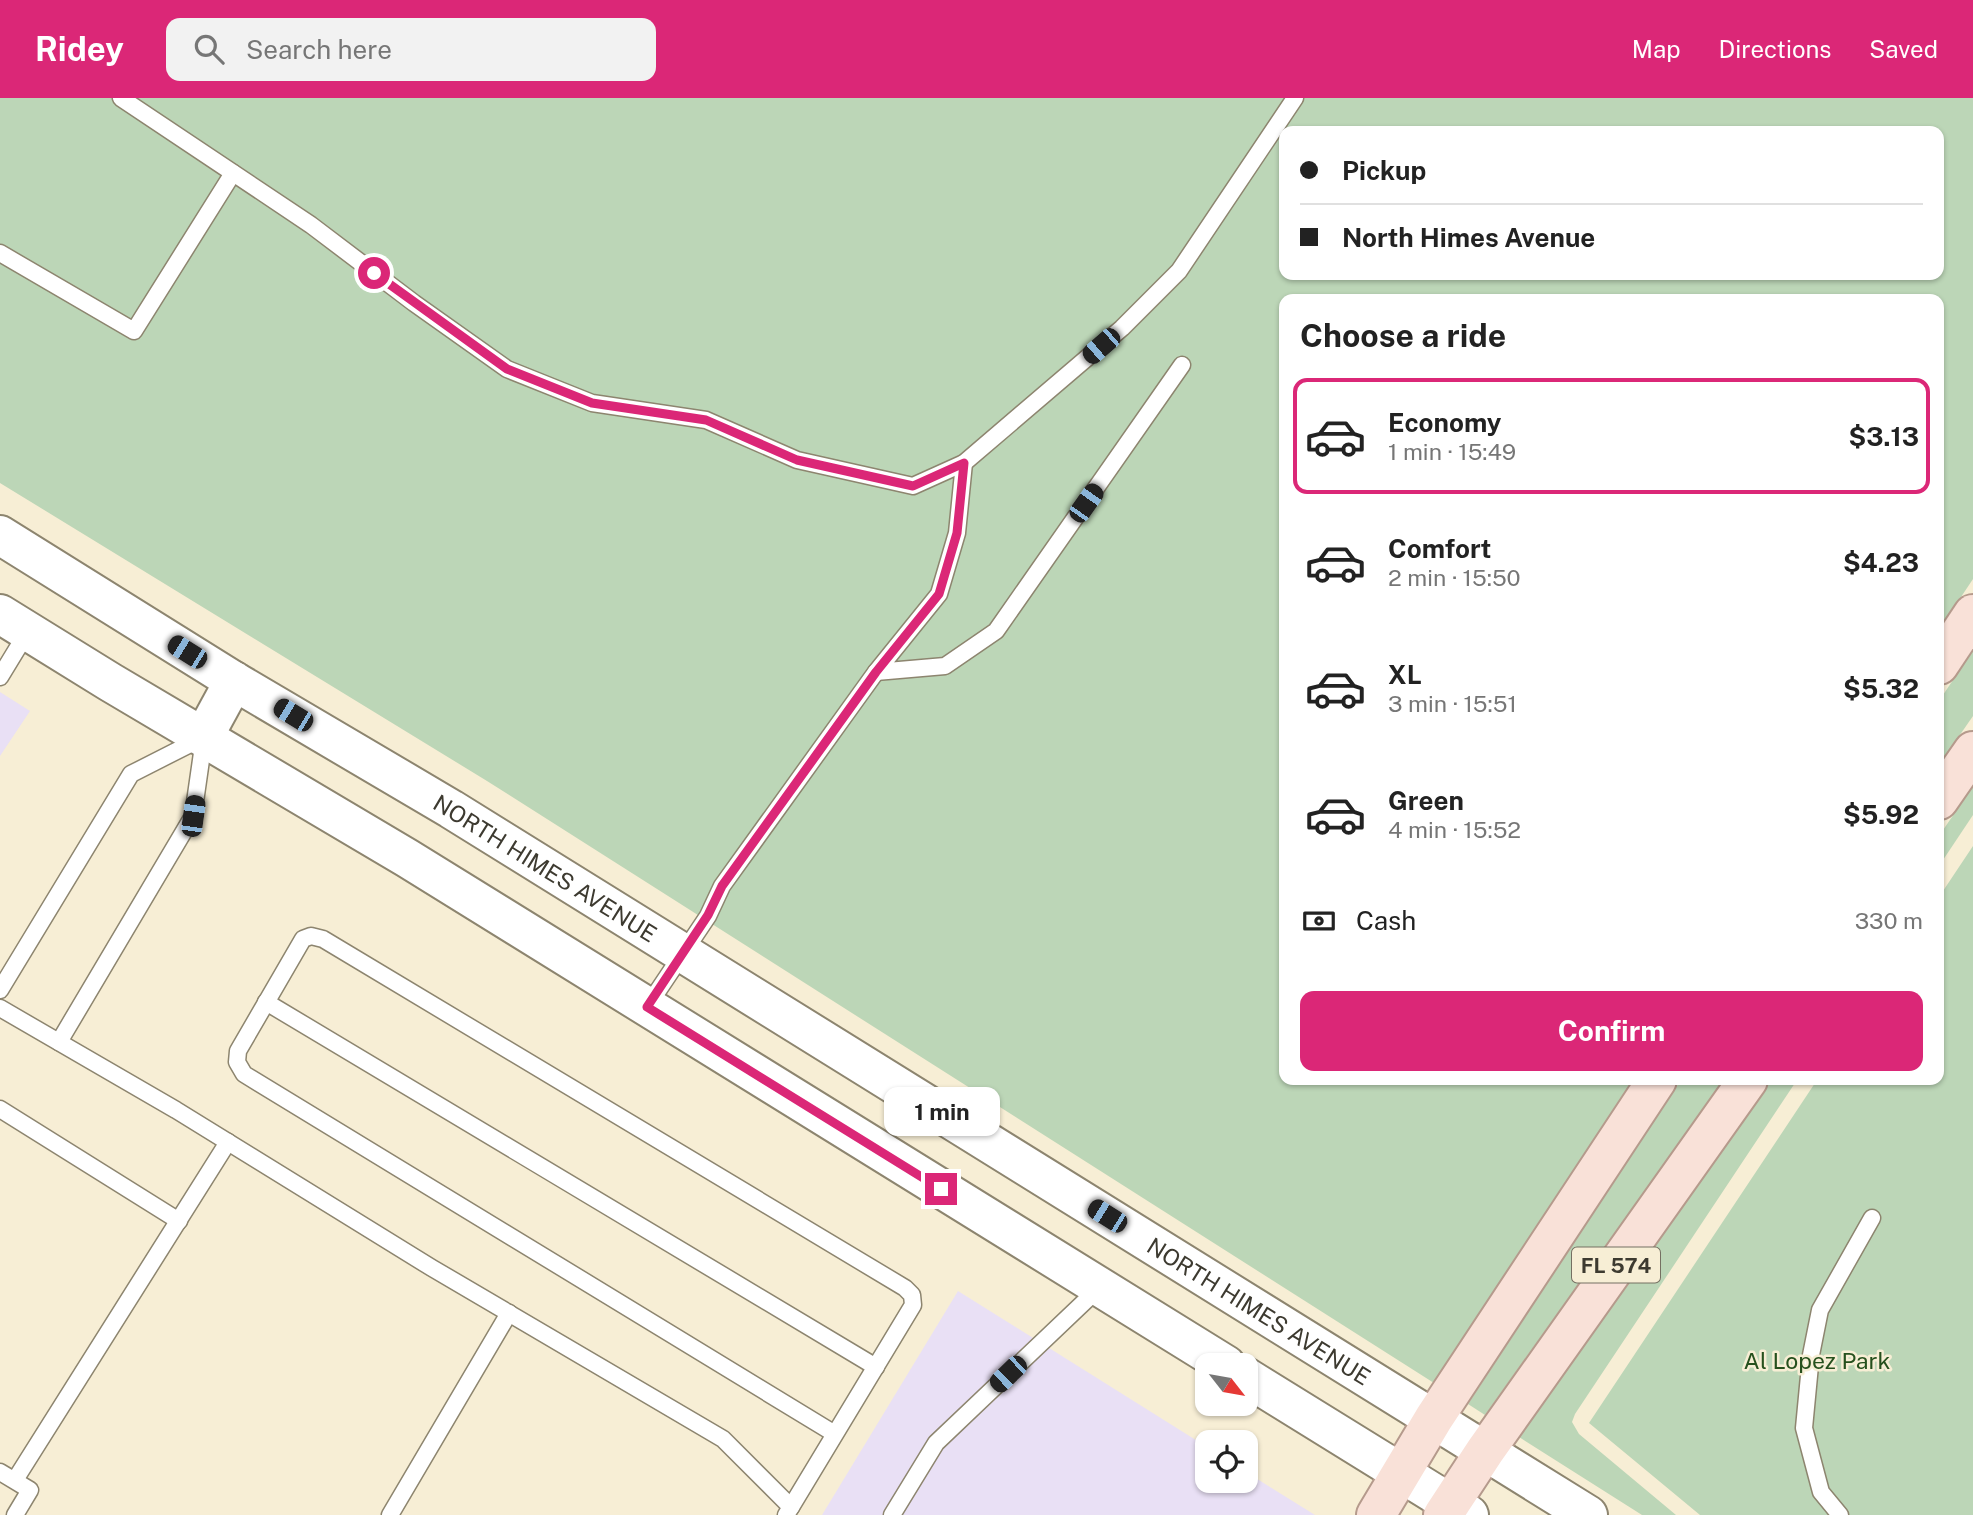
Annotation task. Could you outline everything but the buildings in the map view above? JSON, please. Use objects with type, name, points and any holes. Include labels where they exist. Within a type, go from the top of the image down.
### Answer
[{"type":"main road","points":[[1944,658],[1973,614]]},
{"type":"main road","points":[[1944,793],[1973,751]]},
{"type":"main road","name":"FL 574","points":[[1376,1515],[1434,1418],[1654,1085]]},
{"type":"main road","name":"FL 574","points":[[1454,1511],[1485,1451],[1744,1085]]},
{"type":"street","name":"NORTH HIMES AVENUE","points":[[0,535],[234,681],[451,810],[683,953],[1588,1515]]},
{"type":"street","points":[[14,622],[407,858],[1207,1353]]},
{"type":"street","points":[[204,736],[234,681]]},
{"type":"street","points":[[1258,1384],[1402,1474],[1454,1511]]},
{"type":"lane","points":[[121,98],[311,226],[507,369],[592,403],[706,420],[797,460],[913,486],[964,463],[1122,328],[1179,271],[1295,98]]},
{"type":"lane","points":[[0,253],[134,331],[233,173]]},
{"type":"lane","points":[[876,672],[945,666],[996,631],[1182,365]]},
{"type":"lane","points":[[647,1007],[708,915],[722,886],[876,672],[939,594],[957,533],[964,463]]},
{"type":"lane","points":[[0,677],[14,622]]},
{"type":"lane","points":[[0,990],[131,774],[204,736]]},
{"type":"lane","points":[[59,1042],[193,816],[204,736]]},
{"type":"lane","points":[[0,1008],[723,1439],[789,1511],[914,1306],[912,1295],[905,1288],[323,939],[311,936],[303,939],[266,1002],[238,1051],[237,1062],[244,1074],[835,1434]]},
{"type":"lane","points":[[266,1002],[876,1367]]},
{"type":"lane","points":[[0,1109],[179,1221]]},
{"type":"lane","points":[[15,1480],[228,1142]]},
{"type":"lane","points":[[1840,1515],[1821,1492],[1804,1428],[1811,1355],[1820,1310],[1872,1218]]},
{"type":"lane","points":[[892,1515],[936,1443],[1100,1287]]},
{"type":"lane","points":[[390,1515],[509,1313]]},
{"type":"lane","points":[[0,1472],[30,1490],[15,1515]]},
{"type":"shaded area","points":[[0,692],[30,711],[0,756]]},
{"type":"shaded area","points":[[958,1291],[1195,1439],[1195,1493],[1258,1493],[1258,1479],[1315,1515],[822,1515]]},
{"type":"green space","points":[[0,98],[1973,98],[1973,579],[1944,622],[1944,294],[1279,294],[1279,1085],[1630,1085],[1434,1383],[487,781],[0,483]]},
{"type":"green space","points":[[1973,650],[1973,716],[1944,758],[1944,694]]},
{"type":"green space","points":[[1973,786],[1973,815],[1944,858],[1944,829]]},
{"type":"green space","name":"Al Lopez Park","points":[[1973,846],[1973,1515],[1700,1515],[1589,1423],[1814,1085],[1944,1085],[1944,890]]},
{"type":"green space","points":[[1678,1085],[1720,1085],[1485,1415],[1468,1404]]},
{"type":"green space","points":[[1768,1085],[1794,1085],[1572,1422],[1579,1434],[1676,1515],[1642,1515],[1519,1437]]},
{"type":"route","points":[[374,273],[507,369],[592,403],[706,420],[797,460],[913,486],[964,463],[957,533],[939,594],[876,672],[722,886],[708,915],[647,1007],[941,1189]]}]
